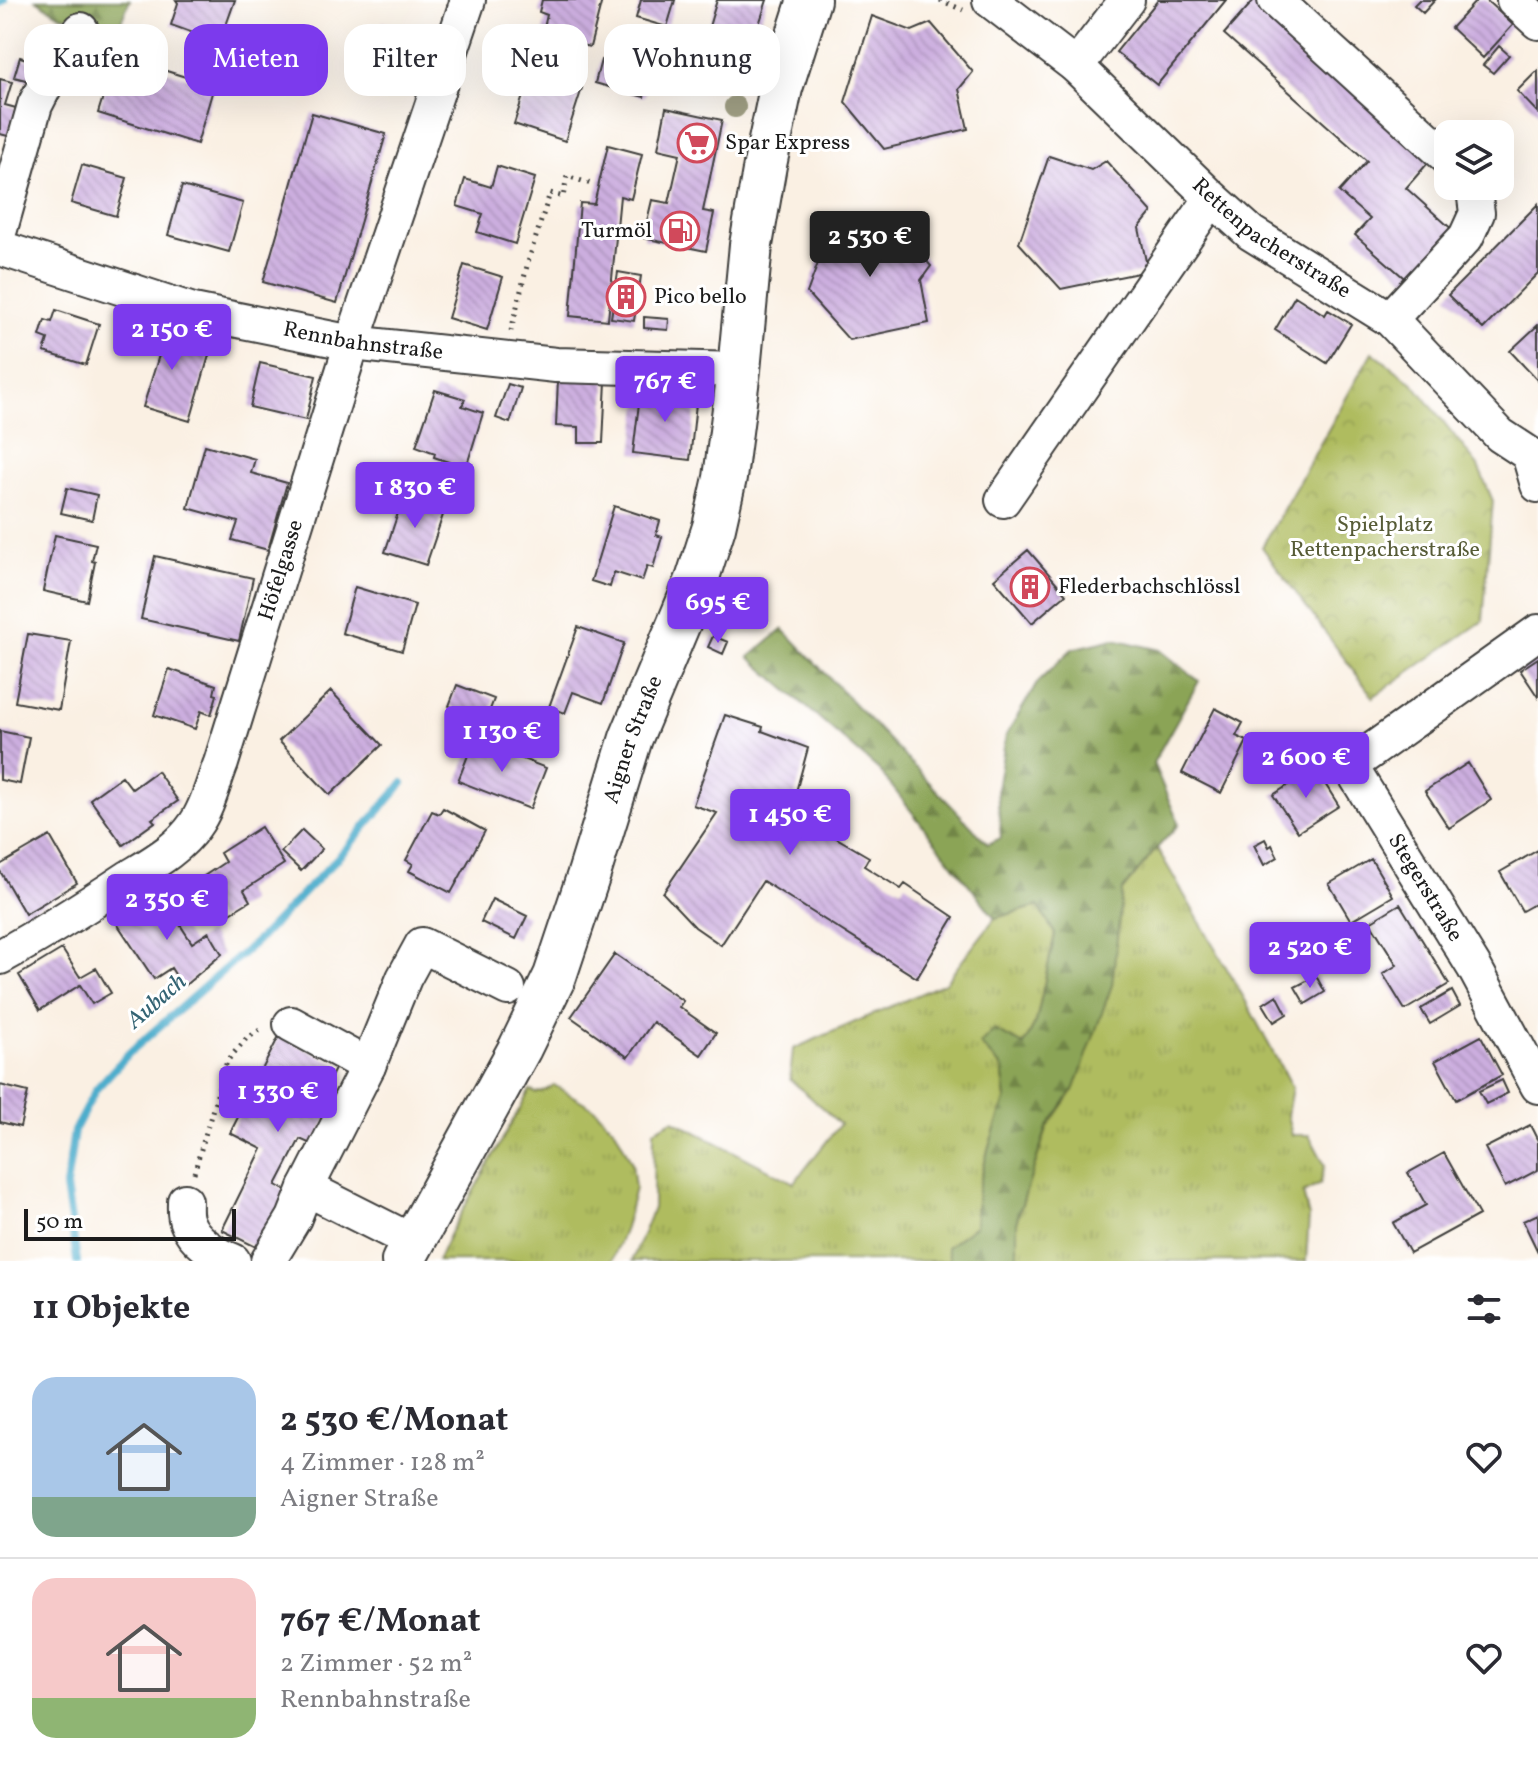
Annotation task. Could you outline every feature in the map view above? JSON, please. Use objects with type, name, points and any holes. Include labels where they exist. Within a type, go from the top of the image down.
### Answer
[{"type":"main road","name":"Aigner Straße","points":[[408,1252],[520,1048],[555,976],[631,738],[697,580],[714,527],[725,478],[751,245],[765,165],[781,88],[809,0]]},
{"type":"street","name":"Höfelgasse","points":[[0,957],[58,925],[152,863],[194,828],[202,813],[221,763],[352,343],[468,0]]},
{"type":"street","points":[[1076,66],[1127,0]]},
{"type":"street","points":[[1275,0],[1434,145]]},
{"type":"street","points":[[1514,0],[1538,22]]},
{"type":"street","name":"Rettenpacherstraße","points":[[1010,6],[1251,233],[1390,319],[1500,435],[1535,465]]},
{"type":"street","points":[[0,229],[39,96]]},
{"type":"street","points":[[1003,500],[1212,198]]},
{"type":"street","points":[[1390,319],[1466,237],[1477,213],[1475,200]]},
{"type":"street","name":"Rennbahnstraße","points":[[0,248],[193,311],[352,343],[556,365],[739,370]]},
{"type":"street","name":"Stegerstraße","points":[[1538,632],[1350,766],[1474,967],[1538,1086]]},
{"type":"street","points":[[268,1261],[294,1218],[368,1066],[404,978],[422,945],[508,988]]},
{"type":"street","points":[[291,1024],[368,1066]]},
{"type":"street","points":[[306,1188],[408,1252]]},
{"type":"street","points":[[185,1201],[185,1219],[191,1231],[212,1250],[233,1261]]},
{"type":"path","points":[[504,359],[528,262],[550,193],[563,197],[567,176],[591,184]]},
{"type":"path","points":[[185,1201],[227,1061],[246,1039],[261,1029],[291,1024]]},
{"type":"path","points":[[222,1076],[234,1083]]},
{"type":"green space","points":[[36,0],[130,0],[120,24],[97,24],[60,15]]},
{"type":"green space","name":"Spielplatz Rettenpacherstraße","points":[[1372,352],[1414,384],[1478,466],[1493,501],[1483,621],[1373,697],[1262,547]]},
{"type":"green space","points":[[783,629],[988,844],[1001,838],[997,790],[1006,735],[1038,682],[1072,649],[1114,639],[1160,650],[1199,681],[1153,763],[1179,824],[1122,891],[1112,985],[1075,1088],[1047,1128],[1017,1219],[1017,1261],[950,1261],[947,1247],[975,1226],[978,1190],[1006,1098],[1002,1068],[980,1044],[994,1030],[1024,1045],[1036,1022],[1055,934],[1038,906],[995,918],[879,770],[749,657]]},
{"type":"green space","points":[[1157,848],[1292,1088],[1287,1115],[1292,1135],[1309,1135],[1325,1165],[1320,1184],[1303,1193],[1309,1217],[1306,1261],[1017,1261],[1017,1219],[1047,1128],[1075,1088],[1091,1039],[1122,891]]},
{"type":"green space","points":[[1039,906],[1055,934],[1036,1022],[1023,1046],[1002,1068],[1006,1098],[978,1190],[975,1226],[947,1247],[950,1261],[632,1261],[653,1208],[654,1130],[673,1120],[794,1183],[840,1124],[790,1079],[793,1049],[945,983],[995,918]]},
{"type":"green space","points":[[554,1085],[595,1109],[616,1131],[632,1163],[635,1188],[625,1228],[612,1261],[437,1261],[530,1090],[536,1093]]},
{"type":"building","points":[[176,0],[235,0],[226,24],[184,24],[184,30],[171,25],[178,3]]},
{"type":"building","points":[[542,0],[602,0],[590,47],[588,24],[545,24],[547,15],[539,12]]},
{"type":"building","points":[[641,0],[675,0],[668,24],[636,18]]},
{"type":"building","points":[[717,0],[767,0],[759,24],[710,24]]},
{"type":"building","points":[[1158,0],[1226,0],[1157,85],[1116,52]]},
{"type":"building","points":[[1254,0],[1260,0],[1434,156],[1406,188],[1455,232],[1410,283],[1355,235],[1370,219],[1339,192],[1367,161],[1224,34]]},
{"type":"building","points":[[1419,0],[1435,0],[1423,13],[1414,5]]},
{"type":"building","points":[[1477,0],[1486,0],[1513,25],[1483,58],[1451,28]]},
{"type":"building","points":[[872,16],[912,31],[931,23],[973,72],[959,89],[968,129],[884,149],[845,102]]},
{"type":"building","points":[[1499,46],[1509,55],[1493,73],[1483,65]]},
{"type":"building","points":[[20,57],[24,58],[24,80],[14,77]]},
{"type":"building","points":[[601,60],[604,61],[604,86],[595,83]]},
{"type":"building","points":[[1538,70],[1538,113],[1517,91]]},
{"type":"building","points":[[168,71],[184,77],[184,96],[211,96],[197,144],[98,113],[103,96],[168,96]]},
{"type":"building","points":[[0,79],[12,82],[5,105],[16,108],[8,136],[0,134]]},
{"type":"building","points":[[523,96],[579,96],[565,141],[514,124]]},
{"type":"building","points":[[666,108],[722,120],[703,211],[714,213],[706,251],[643,238],[652,200],[669,203],[680,154],[658,149]]},
{"type":"building","points":[[312,113],[386,134],[337,303],[263,282]]},
{"type":"building","points":[[608,145],[642,154],[631,199],[620,196],[608,320],[570,316],[580,203],[594,204]]},
{"type":"building","points":[[1049,156],[1091,170],[1106,161],[1152,212],[1139,228],[1148,271],[1061,289],[1019,243]]},
{"type":"building","points":[[82,165],[127,178],[116,216],[71,203]]},
{"type":"building","points":[[497,166],[535,178],[515,244],[477,232],[483,214],[457,206],[465,179],[491,187]]},
{"type":"building","points":[[182,186],[243,203],[229,252],[168,235]]},
{"type":"building","points":[[1538,204],[1538,273],[1483,329],[1448,295]]},
{"type":"building","points":[[836,214],[876,227],[890,218],[931,266],[921,280],[929,323],[849,340],[807,293]]},
{"type":"building","points":[[464,265],[503,277],[487,330],[448,318]]},
{"type":"building","name":"Pico bello","points":[[618,272],[641,276],[634,321],[611,318]]},
{"type":"building","points":[[1295,296],[1325,315],[1328,310],[1351,324],[1327,363],[1275,330]]},
{"type":"building","points":[[56,310],[99,324],[86,365],[44,352],[48,339],[40,336],[45,320],[52,322]]},
{"type":"building","points":[[644,317],[669,319],[668,330],[644,328]]},
{"type":"building","points":[[140,318],[167,326],[164,338],[210,352],[190,421],[143,407],[160,352],[133,344]]},
{"type":"building","points":[[1538,325],[1538,381],[1510,351]]},
{"type":"building","points":[[260,363],[316,376],[306,420],[250,407]]},
{"type":"building","points":[[558,379],[606,381],[603,443],[579,443],[579,427],[556,426]]},
{"type":"building","points":[[508,384],[521,388],[510,423],[496,418]]},
{"type":"building","points":[[641,387],[697,394],[690,460],[633,453]]},
{"type":"building","points":[[435,390],[465,399],[462,406],[483,413],[466,468],[434,457],[435,453],[416,446]]},
{"type":"building","points":[[205,445],[255,459],[251,473],[287,483],[268,550],[232,540],[238,522],[188,508]]},
{"type":"building","points":[[67,488],[97,495],[92,520],[61,513]]},
{"type":"building","points":[[404,495],[445,509],[426,565],[385,552]]},
{"type":"building","points":[[614,506],[660,521],[656,535],[662,537],[653,568],[647,566],[642,581],[614,572],[610,587],[591,581]]},
{"type":"building","points":[[55,535],[96,544],[87,601],[43,591]]},
{"type":"building","name":"Flederbachschlössl","points":[[1028,550],[1066,594],[1032,623],[994,579]]},
{"type":"building","points":[[155,556],[253,578],[239,641],[141,619]]},
{"type":"building","points":[[355,587],[415,605],[402,651],[342,633]]},
{"type":"building","points":[[578,627],[624,643],[603,703],[573,692],[565,713],[549,707]]},
{"type":"building","points":[[28,634],[71,641],[59,710],[15,702]]},
{"type":"building","points":[[713,636],[728,642],[723,654],[708,647]]},
{"type":"building","points":[[1538,658],[1538,697],[1520,670]]},
{"type":"building","points":[[169,669],[216,685],[214,694],[217,695],[211,715],[201,711],[195,729],[154,715]]},
{"type":"building","points":[[457,685],[494,699],[486,720],[449,706]]},
{"type":"building","points":[[331,691],[382,745],[330,795],[279,741]]},
{"type":"building","points":[[1215,708],[1243,723],[1236,736],[1247,741],[1221,793],[1182,773]]},
{"type":"building","points":[[725,715],[763,727],[762,731],[808,748],[788,821],[821,829],[869,857],[864,866],[901,889],[905,884],[954,917],[917,978],[763,881],[721,945],[695,927],[663,893],[717,813],[693,805]]},
{"type":"building","points":[[0,731],[29,737],[20,784],[0,780]]},
{"type":"building","points":[[474,740],[546,768],[530,809],[458,781]]},
{"type":"building","points":[[1468,763],[1491,800],[1449,828],[1425,791]]},
{"type":"building","points":[[1315,768],[1339,806],[1298,832],[1273,795]]},
{"type":"building","points":[[157,771],[178,801],[123,845],[90,799],[122,776],[132,789]]},
{"type":"building","points":[[443,808],[485,831],[451,893],[409,871],[413,864],[406,860],[432,811],[439,814]]},
{"type":"building","points":[[261,827],[284,864],[244,890],[250,901],[219,920],[195,882],[225,862],[220,853]]},
{"type":"building","points":[[302,830],[322,849],[301,871],[281,852]]},
{"type":"building","points":[[50,836],[77,883],[25,914],[0,871],[0,865]]},
{"type":"building","points":[[1265,839],[1278,857],[1264,865],[1254,845]]},
{"type":"building","points":[[1538,850],[1538,902],[1522,911],[1500,872]]},
{"type":"building","points":[[1371,859],[1393,896],[1351,921],[1329,884]]},
{"type":"building","points":[[160,894],[192,943],[209,932],[222,954],[183,987],[171,968],[154,979],[116,922]]},
{"type":"building","points":[[492,899],[527,916],[516,939],[481,922]]},
{"type":"building","points":[[1400,904],[1449,984],[1405,1010],[1383,974],[1397,965],[1370,922]]},
{"type":"building","points":[[62,949],[80,977],[96,968],[111,993],[92,1004],[80,985],[40,1010],[19,975]]},
{"type":"building","points":[[615,954],[683,1001],[679,1007],[716,1033],[701,1055],[653,1022],[628,1057],[571,1017]]},
{"type":"building","points":[[1316,976],[1325,992],[1305,1004],[1295,987]]},
{"type":"building","points":[[1452,991],[1460,1006],[1430,1024],[1421,1009]]},
{"type":"building","points":[[1277,995],[1287,1014],[1274,1022],[1263,1004]]},
{"type":"building","points":[[279,1036],[337,1065],[322,1095],[335,1102],[313,1145],[300,1139],[276,1185],[293,1194],[264,1251],[222,1230],[262,1149],[230,1133]]},
{"type":"building","points":[[1481,1036],[1502,1075],[1456,1100],[1435,1061]]},
{"type":"building","points":[[1502,1080],[1508,1093],[1486,1104],[1479,1091]]},
{"type":"building","points":[[0,1085],[28,1092],[20,1127],[0,1122]]},
{"type":"building","points":[[1530,1125],[1538,1141],[1538,1170],[1505,1187],[1485,1148]]},
{"type":"building","points":[[1444,1153],[1479,1215],[1410,1253],[1393,1223],[1426,1205],[1408,1173]]},
{"type":"building","points":[[1538,1214],[1538,1252],[1523,1221]]},
{"type":"waterway","name":"Aubach","points":[[0,3],[4,0]]},
{"type":"waterway","name":"Aubach","points":[[77,1261],[66,1187],[74,1131],[96,1089],[129,1053],[260,938],[345,850],[403,783]]},
{"type":"place","name":"Spar Express","points":[[697,143]]},
{"type":"place","name":"Turmöl","points":[[680,231]]},
{"type":"place","name":"Pico bello","points":[[626,297]]},
{"type":"place","name":"Flederbachschlössl","points":[[1030,587]]}]
